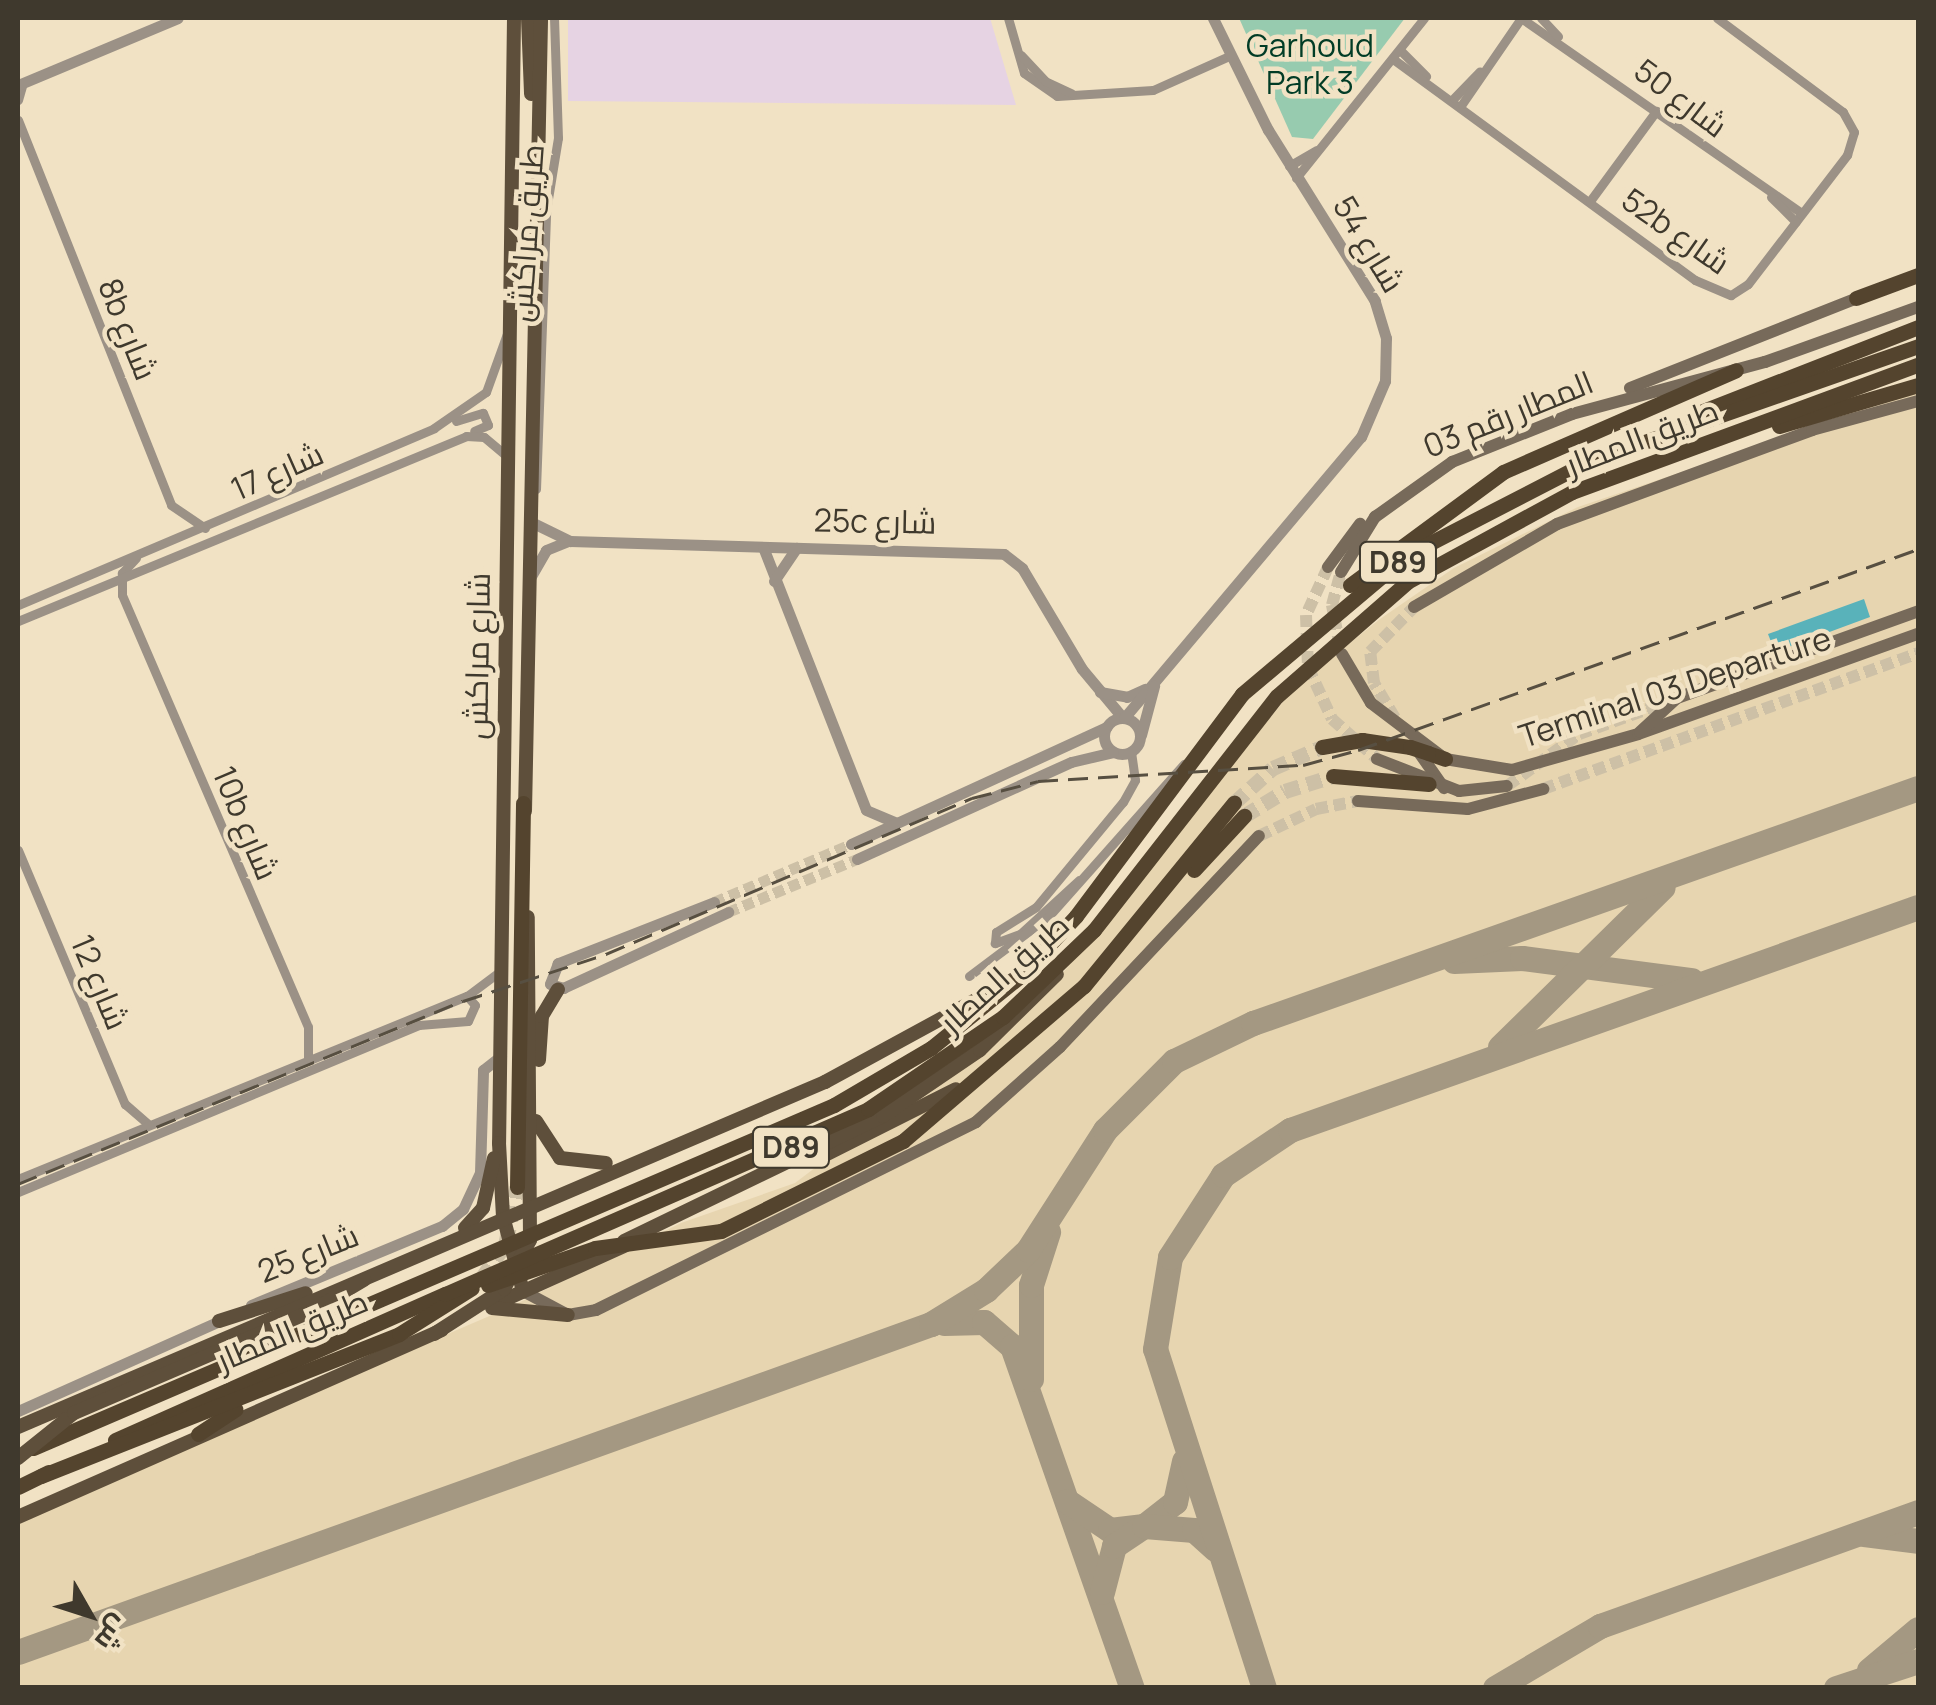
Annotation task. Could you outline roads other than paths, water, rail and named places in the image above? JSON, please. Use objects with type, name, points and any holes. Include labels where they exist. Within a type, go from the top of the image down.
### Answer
[{"type":"highway","points":[[1856,298],[1918,272]]},
{"type":"highway","points":[[1660,434],[1918,327]]},
{"type":"highway","name":"طريق المطار","points":[[18,1456],[834,1105],[931,1048],[1019,977],[1076,916],[1186,762],[1306,633],[1461,522],[1660,434],[1918,346]]},
{"type":"highway","name":"طريق المطار","points":[[18,1487],[329,1343],[868,1109],[1003,1018],[1094,930],[1258,718],[1372,608],[1516,518],[1712,439],[1918,365]]},
{"type":"highway","points":[[1306,633],[1362,575],[1481,485],[1736,370]]},
{"type":"highway","points":[[1712,439],[1918,386]]},
{"type":"highway","points":[[1322,747],[1362,740],[1410,742],[1445,759]]},
{"type":"highway","points":[[1333,776],[1436,786]]},
{"type":"highway","points":[[517,1188],[523,803]]},
{"type":"highway","points":[[1109,960],[1234,803]]},
{"type":"highway","points":[[444,1294],[595,1248],[722,1231],[903,1141],[1018,1046],[1109,960],[1244,816]]},
{"type":"highway","points":[[41,1476],[424,1321],[472,1288]]},
{"type":"highway","points":[[198,1434],[364,1347]]},
{"type":"main road","name":"شارع مراكش","points":[[514,18],[499,1143],[504,1224],[522,1291]]},
{"type":"main road","points":[[528,18],[528,81],[536,104]]},
{"type":"main road","name":"شارع مراكش","points":[[530,986],[523,803],[525,514],[540,18]]},
{"type":"main road","points":[[1572,414],[1856,298]]},
{"type":"main road","name":"المطار رقم 03","points":[[1335,570],[1385,507],[1452,462],[1572,414],[1736,370],[1918,303]]},
{"type":"main road","points":[[1414,606],[1557,524],[1812,430],[1918,401]]},
{"type":"main road","points":[[1638,734],[1677,698],[1918,611]]},
{"type":"main road","name":"Terminal 03 Departure","points":[[1445,759],[1530,768],[1638,734],[1918,634]]},
{"type":"main road","points":[[1342,654],[1371,703],[1445,759]]},
{"type":"main road","points":[[1410,742],[1436,786]]},
{"type":"main road","points":[[1377,759],[1436,786],[1484,792],[1507,786]]},
{"type":"main road","points":[[1358,800],[1500,804],[1544,789]]},
{"type":"main road","points":[[1484,792],[1500,804]]},
{"type":"main road","points":[[486,1308],[568,1314],[603,1307],[988,1114],[1259,836]]},
{"type":"main road","points":[[804,1160],[980,1050],[1094,930]]},
{"type":"main road","points":[[18,1427],[364,1280],[452,1238],[504,1224],[534,1202],[868,1061],[1019,977]]},
{"type":"main road","points":[[530,986],[539,1131],[560,1158],[593,1166],[650,1153]]},
{"type":"main road","points":[[434,1334],[514,1270],[533,1222],[530,986]]},
{"type":"main road","points":[[537,1080],[542,1016],[558,988]]},
{"type":"main road","points":[[18,1517],[198,1434],[434,1334],[804,1160],[896,1124],[1018,1046]]},
{"type":"main road","points":[[533,1222],[561,1199],[741,1116]]},
{"type":"main road","points":[[452,1238],[483,1208],[499,1143]]},
{"type":"main road","points":[[504,1224],[523,1251],[564,1265],[655,1228]]},
{"type":"main road","points":[[18,1456],[74,1412],[310,1312],[364,1280]]},
{"type":"main road","points":[[220,1321],[341,1289]]},
{"type":"main road","points":[[522,1291],[568,1314]]},
{"type":"street","points":[[18,100],[20,84],[178,18]]},
{"type":"street","name":"طريق مراكش","points":[[525,514],[543,455],[546,211],[558,138],[554,18]]},
{"type":"street","points":[[1008,18],[1015,44],[1037,87],[1090,96],[1152,90],[1229,56]]},
{"type":"street","name":"شارع 54","points":[[1123,718],[1362,436],[1382,393],[1386,338],[1375,301],[1289,166],[1229,56],[1213,18]]},
{"type":"street","points":[[1296,178],[1328,143],[1424,18]]},
{"type":"street","points":[[1458,101],[1521,18]]},
{"type":"street","name":"شارع 50","points":[[1521,18],[1563,42],[1799,217]]},
{"type":"street","name":"شارع 50","points":[[1541,18],[1563,42]]},
{"type":"street","name":"52b شارع","points":[[1397,54],[1720,295],[1748,284],[1847,155],[1854,132],[1843,112],[1716,18]]},
{"type":"street","points":[[1590,201],[1656,111]]},
{"type":"street","name":"8b شارع","points":[[18,125],[171,506],[186,522],[208,528]]},
{"type":"street","points":[[1289,166],[1328,143]]},
{"type":"street","name":"شارع 17","points":[[18,604],[208,528],[434,428],[486,392],[509,330]]},
{"type":"street","points":[[434,428],[478,412],[489,420],[486,429],[440,445]]},
{"type":"street","name":"شارع 17","points":[[18,621],[440,445],[475,436],[508,458]]},
{"type":"street","name":"25c شارع","points":[[525,514],[541,533],[570,540],[1004,554],[1022,568],[1100,693],[1140,736]]},
{"type":"street","points":[[526,586],[546,550],[570,540]]},
{"type":"street","points":[[763,546],[866,810],[896,823]]},
{"type":"street","points":[[774,581],[796,548]]},
{"type":"street","points":[[120,578],[141,552]]},
{"type":"street","name":"10b شارع","points":[[120,578],[126,608],[308,1027],[308,1059]]},
{"type":"street","name":"10b شارع","points":[[100,587],[126,608]]},
{"type":"street","points":[[1100,693],[1127,696],[1154,684]]},
{"type":"street","name":"شارع 54","points":[[1131,752],[1140,736],[1154,684]]},
{"type":"street","name":"25c شارع","points":[[1100,693],[1113,752]]},
{"type":"street","points":[[851,844],[1123,718]]},
{"type":"street","points":[[856,859],[1072,762],[1113,752],[1131,752],[1135,780],[1123,802],[1036,907],[996,932],[995,942],[1020,934],[1079,880]]},
{"type":"street","points":[[969,976],[1030,934],[1186,762]]},
{"type":"street","name":"شارع 12","points":[[18,850],[125,1104],[148,1124]]},
{"type":"street","points":[[714,902],[558,964],[548,980],[558,988],[728,912]]},
{"type":"street","points":[[18,1192],[402,1027],[467,996],[504,967]]},
{"type":"street","points":[[18,1179],[308,1059],[402,1027],[468,1022],[475,1005],[467,996]]},
{"type":"street","name":"شارع 25","points":[[18,1411],[453,1218],[480,1173],[483,1070],[501,1056]]},
{"type":"water","points":[[1864,599],[1870,617],[1775,652],[1768,634]]},
{"type":"tunnel","points":[[1328,567],[1306,615],[1308,667],[1332,719],[1377,759]]},
{"type":"tunnel","points":[[1340,647],[1332,605],[1341,572]]},
{"type":"tunnel","points":[[1395,718],[1374,683],[1370,652],[1414,607]]},
{"type":"tunnel","points":[[1543,789],[1918,653]]},
{"type":"tunnel","points":[[1507,786],[1579,734],[1675,699]]},
{"type":"tunnel","points":[[1234,803],[1273,768],[1322,747]]},
{"type":"tunnel","points":[[1244,816],[1285,791],[1333,776]]},
{"type":"tunnel","points":[[1259,836],[1316,809],[1358,801]]},
{"type":"tunnel","points":[[714,902],[851,844]]},
{"type":"tunnel","points":[[728,912],[857,859]]},
{"type":"tunnel","points":[[482,1278],[506,1243],[517,1187]]},
{"type":"railway","points":[[18,1184],[463,1001],[606,954],[972,798],[1038,781],[1303,765],[1358,750],[1918,549]]},
{"type":"park label","name":"Garhoud Park 3","points":[[1310,64]]}]
